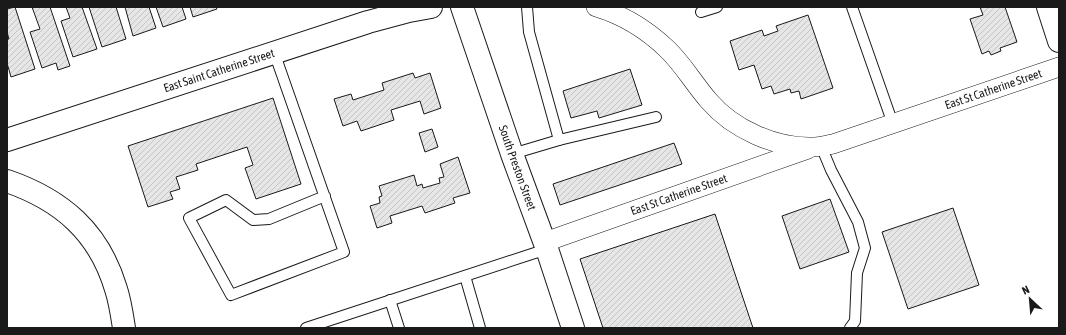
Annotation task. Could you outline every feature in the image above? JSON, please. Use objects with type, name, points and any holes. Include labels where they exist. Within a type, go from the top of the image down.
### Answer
[{"type":"main road","name":"East Saint Catherine Street","points":[[10,136],[379,19],[431,7]]},
{"type":"main road","name":"South Preston Street","points":[[462,7],[512,154],[546,245],[573,328]]},
{"type":"main road","points":[[1048,7],[1059,41]]},
{"type":"main road","points":[[7,181],[45,197],[64,210],[90,237],[106,263],[114,283],[124,328]]},
{"type":"street","name":"East St Catherine Street","points":[[596,7],[627,19],[651,35],[674,56],[710,102],[731,122],[767,139],[791,145],[817,146],[833,144],[1059,67]]},
{"type":"street","name":"East St Catherine Street","points":[[546,245],[817,146]]},
{"type":"lane","points":[[527,7],[529,32],[559,140]]},
{"type":"lane","points":[[701,12],[717,7]]},
{"type":"lane","points":[[852,7],[893,124]]},
{"type":"lane","points":[[274,52],[325,196],[344,252],[231,295],[189,218],[226,200],[253,220],[269,220],[325,196]]},
{"type":"lane","points":[[512,154],[559,140],[656,117]]},
{"type":"lane","points":[[817,146],[858,222],[865,248],[857,274],[855,321],[850,328]]},
{"type":"lane","points":[[306,328],[329,324],[390,300],[465,276],[546,245]]},
{"type":"lane","points":[[465,276],[480,328]]},
{"type":"lane","points":[[390,300],[399,328]]},
{"type":"building","points":[[15,7],[35,69],[11,77],[7,63],[7,39],[9,39],[7,32],[7,9]]},
{"type":"building","points":[[32,7],[50,7],[70,66],[58,70],[56,63],[42,68],[30,32],[40,29]]},
{"type":"building","points":[[66,7],[82,7],[97,49],[73,57],[61,21],[70,18]]},
{"type":"building","points":[[89,7],[116,7],[126,39],[102,47]]},
{"type":"building","points":[[125,7],[149,7],[156,28],[133,36]]},
{"type":"building","points":[[156,7],[182,7],[186,19],[163,27]]},
{"type":"building","points":[[190,7],[216,7],[217,9],[193,17]]},
{"type":"building","points":[[980,7],[1005,7],[1017,42],[1000,48],[1001,51],[991,55],[989,51],[982,54],[970,19],[983,15]]},
{"type":"building","points":[[808,15],[833,88],[801,99],[799,91],[791,93],[790,89],[774,94],[771,86],[762,89],[754,65],[739,70],[730,41],[762,30],[764,36],[778,31],[776,26]]},
{"type":"building","points":[[630,69],[642,105],[599,118],[597,111],[571,118],[563,91]]},
{"type":"building","points":[[413,73],[415,78],[430,73],[441,108],[424,114],[420,101],[391,110],[394,120],[361,131],[357,121],[343,126],[334,99],[351,94],[353,100],[384,90],[382,83]]},
{"type":"building","points":[[273,98],[301,184],[256,199],[245,168],[253,165],[247,147],[196,164],[198,170],[176,177],[180,189],[170,192],[173,199],[148,207],[128,146]]},
{"type":"building","points":[[432,129],[438,147],[425,152],[419,133]]},
{"type":"building","points":[[674,143],[682,164],[560,205],[553,184]]},
{"type":"building","points":[[458,157],[470,193],[453,198],[455,203],[425,213],[422,206],[390,216],[392,223],[377,228],[370,206],[380,203],[379,197],[382,196],[379,186],[414,175],[417,186],[422,184],[423,188],[440,183],[439,178],[444,177],[440,164]]},
{"type":"building","points":[[830,199],[849,252],[800,269],[782,216]]},
{"type":"building","points":[[953,208],[979,285],[908,309],[882,232]]},
{"type":"building","points":[[715,214],[753,328],[603,328],[580,259]]}]
